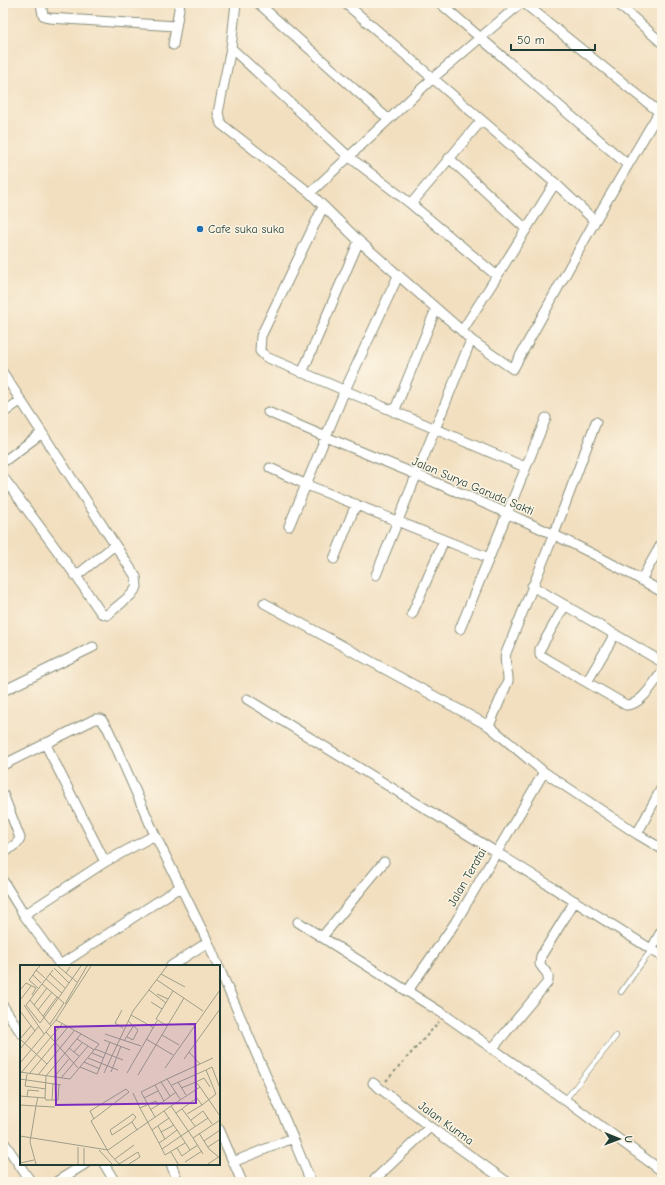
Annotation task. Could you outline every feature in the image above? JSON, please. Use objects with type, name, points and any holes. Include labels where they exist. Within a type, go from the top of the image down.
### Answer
[{"type":"street","points":[[41,3],[43,15],[49,18],[176,26]]},
{"type":"street","points":[[173,45],[180,3]]},
{"type":"street","points":[[236,3],[231,48],[218,113],[221,124],[310,193],[359,241],[471,340],[513,369],[595,221],[661,109],[523,3],[479,38],[433,78],[310,193]]},
{"type":"street","points":[[258,3],[388,120]]},
{"type":"street","points":[[345,3],[554,183],[595,221]]},
{"type":"street","points":[[440,3],[628,165]]},
{"type":"street","points":[[617,3],[662,43]]},
{"type":"street","points":[[231,48],[348,156],[411,204],[497,276]]},
{"type":"street","points":[[411,204],[481,120]]},
{"type":"street","points":[[449,158],[525,228]]},
{"type":"street","points":[[462,331],[554,183]]},
{"type":"street","points":[[323,207],[259,343],[260,351],[266,358],[526,467]]},
{"type":"street","points":[[302,373],[359,241]]},
{"type":"street","points":[[289,526],[345,390],[398,276]]},
{"type":"street","points":[[394,412],[436,309]]},
{"type":"street","points":[[376,575],[471,340]]},
{"type":"street","points":[[3,373],[136,577],[137,584],[131,595],[107,615],[101,613],[3,476]]},
{"type":"street","points":[[3,412],[21,400]]},
{"type":"street","name":"Jalan Surya Garuda Sakti","points":[[268,412],[554,534],[662,592]]},
{"type":"street","points":[[460,629],[546,418]]},
{"type":"street","points":[[489,726],[507,686],[509,675],[504,660],[532,586],[554,534],[596,422]]},
{"type":"street","points":[[3,462],[42,433]]},
{"type":"street","points":[[270,468],[307,485],[398,520],[489,558]]},
{"type":"street","points":[[334,559],[356,504]]},
{"type":"street","points":[[412,614],[444,540]]},
{"type":"street","points":[[641,580],[662,543]]},
{"type":"street","points":[[76,576],[115,545]]},
{"type":"street","points":[[532,586],[662,662]]},
{"type":"street","points":[[264,603],[489,726],[544,772],[662,849]]},
{"type":"street","points":[[565,605],[540,649],[539,653],[544,658],[587,682],[621,704],[634,704],[640,699],[662,672]]},
{"type":"street","points":[[587,682],[615,634]]},
{"type":"street","points":[[3,691],[93,647]]},
{"type":"street","points":[[247,699],[662,956]]},
{"type":"street","points":[[3,765],[95,719],[101,719],[108,729],[155,834],[218,965]]},
{"type":"street","points":[[45,743],[105,862]]},
{"type":"street","name":"Jalan Teratai","points":[[408,992],[455,923],[544,772]]},
{"type":"street","points":[[637,834],[662,788]]},
{"type":"street","points":[[3,794],[20,838],[17,843],[3,854]]},
{"type":"street","points":[[24,915],[105,862],[155,834]]},
{"type":"street","points":[[322,937],[384,862]]},
{"type":"street","points":[[3,881],[24,915],[59,965]]},
{"type":"street","points":[[62,965],[180,887]]},
{"type":"street","points":[[492,1049],[547,983],[548,974],[540,964],[541,956],[575,901]]},
{"type":"street","points":[[298,922],[445,1015],[662,1171]]},
{"type":"street","points":[[651,950],[662,930]]},
{"type":"street","points":[[173,965],[208,942]]},
{"type":"street","points":[[220,969],[293,1138],[310,1182]]},
{"type":"street","points":[[3,1006],[20,1031]]},
{"type":"street","name":"Jalan Kurma","points":[[376,1085],[430,1127],[507,1182]]},
{"type":"street","points":[[372,1182],[430,1127]]},
{"type":"street","points":[[220,1131],[242,1182]]},
{"type":"street","points":[[233,1162],[293,1138]]},
{"type":"street","points":[[3,1141],[31,1182]]},
{"type":"street","points":[[56,1182],[84,1165]]},
{"type":"street","points":[[105,1165],[115,1182]]},
{"type":"street","points":[[171,1165],[178,1182]]},
{"type":"lane","points":[[621,992],[651,950]]},
{"type":"lane","points":[[565,1100],[616,1036]]},
{"type":"path","points":[[376,1085],[445,1015]]},
{"type":"place","name":"Cafe suka suka","points":[[200,229]]}]
